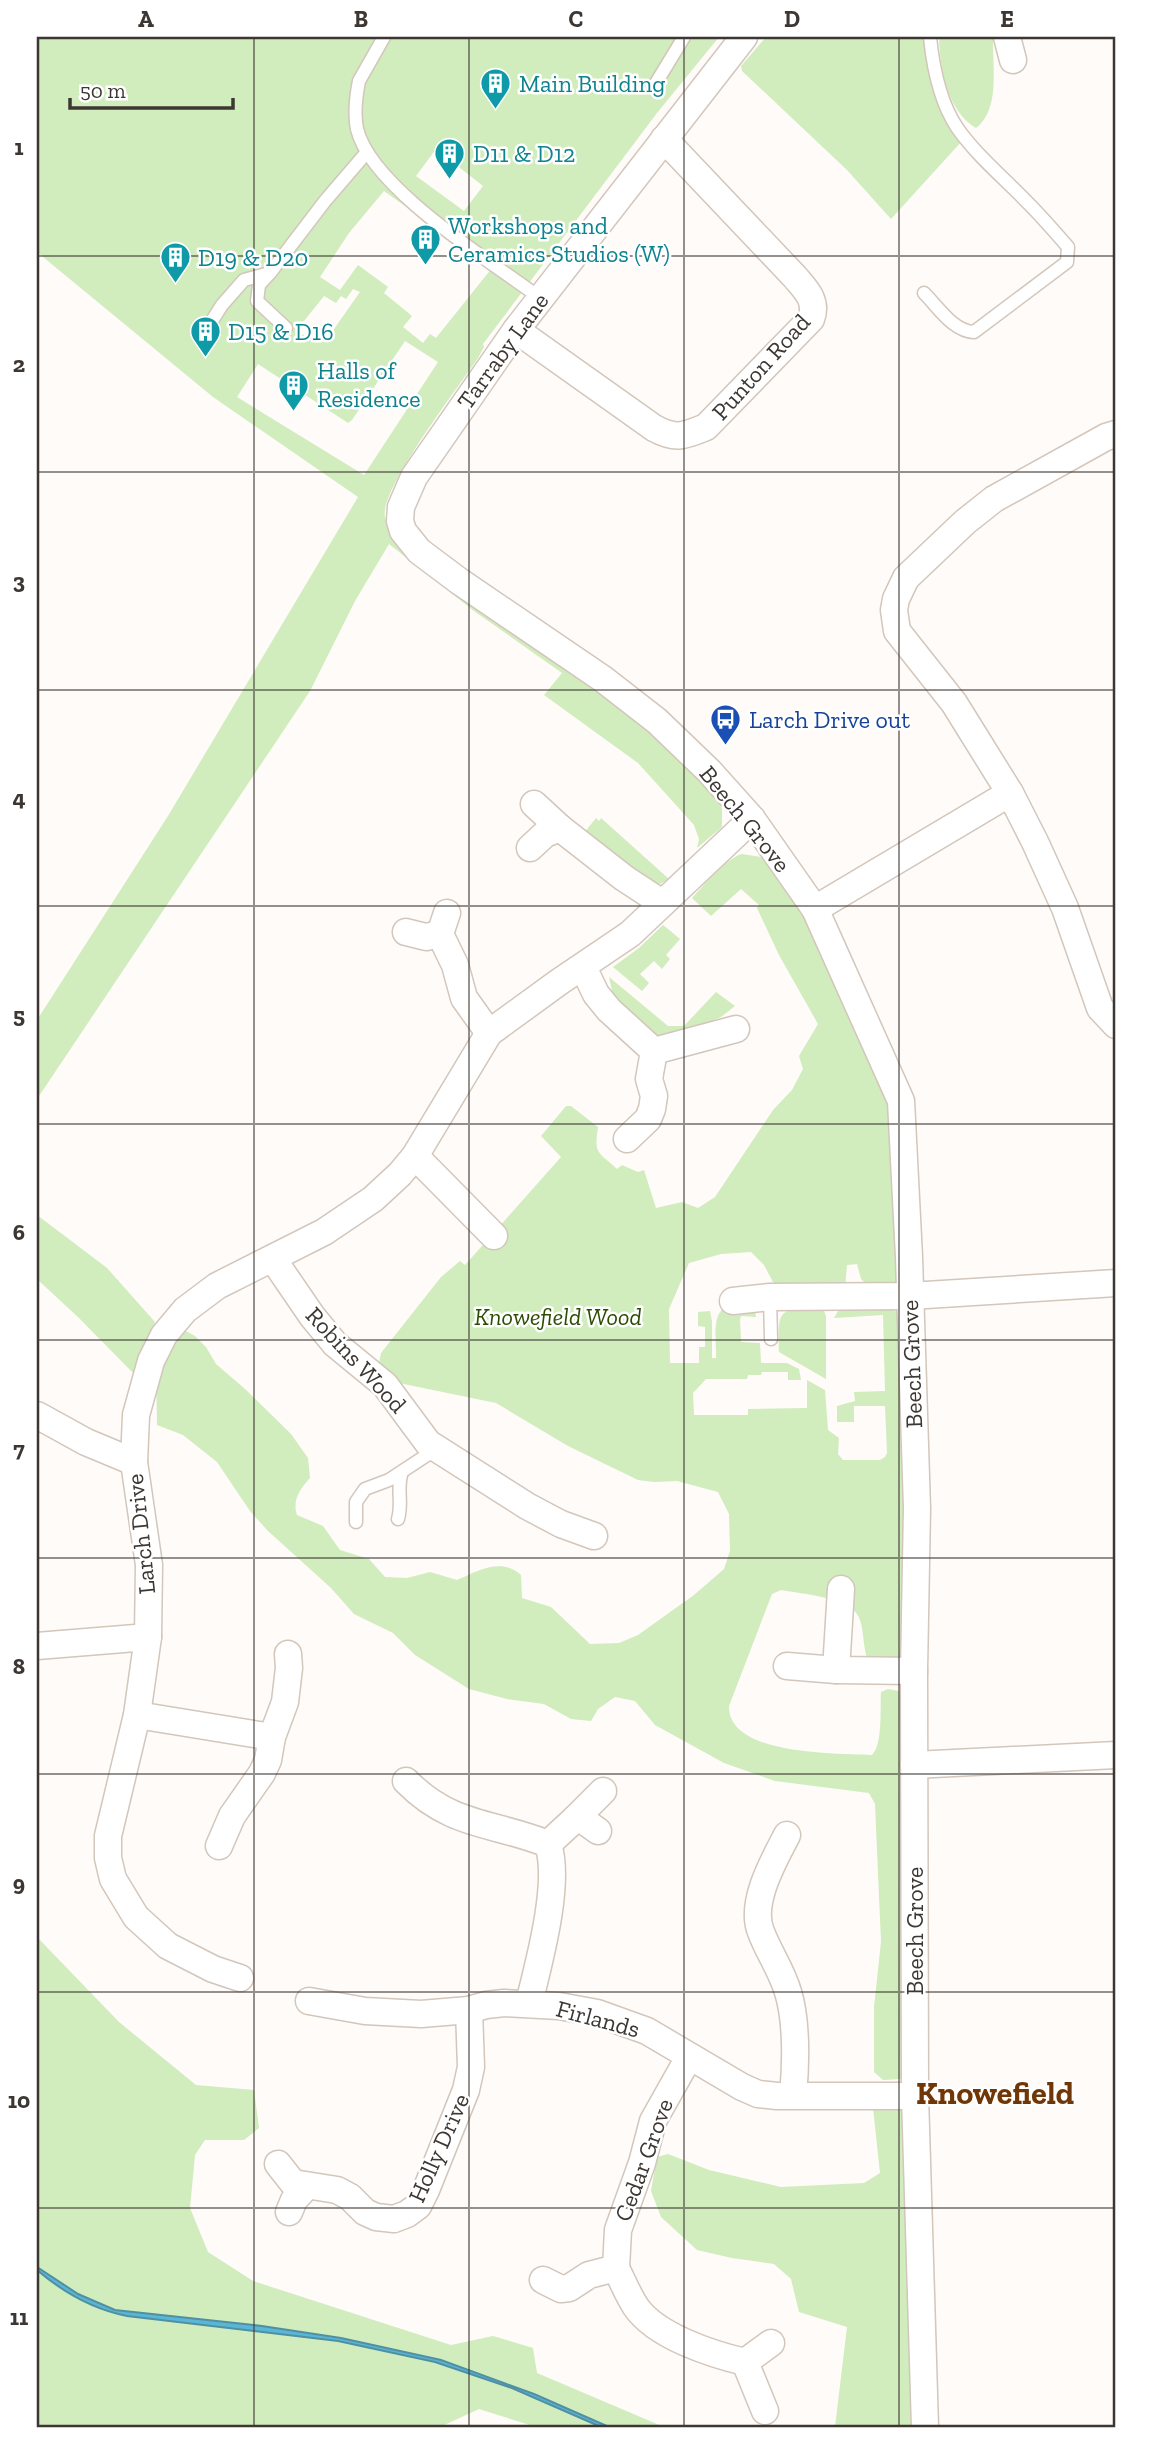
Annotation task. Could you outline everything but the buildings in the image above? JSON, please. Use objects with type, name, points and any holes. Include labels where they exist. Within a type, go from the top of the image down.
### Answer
[{"type":"street","name":"Tarraby Lane","points":[[401,507],[414,477],[516,330],[744,37]]},
{"type":"street","name":"Punton Road","points":[[516,330],[654,428],[667,435],[683,436],[706,427],[811,319],[814,306],[810,295],[664,139]]},
{"type":"street","points":[[1116,433],[1106,436],[994,499],[965,522],[906,578],[894,610],[897,631],[954,703],[1010,793],[1065,908],[1100,1008],[1116,1025]]},
{"type":"street","name":"Beech Grove","points":[[401,507],[403,531],[419,551],[603,679],[657,721],[709,771],[752,819],[815,909],[901,1101],[917,1507],[914,1671],[915,2096],[925,2427]]},
{"type":"street","points":[[815,909],[1010,793]]},
{"type":"street","points":[[534,804],[624,878],[662,903]]},
{"type":"street","name":"Larch Drive","points":[[240,1978],[213,1969],[168,1946],[136,1917],[113,1879],[108,1858],[108,1836],[137,1715],[148,1637],[149,1565],[134,1461],[136,1415],[151,1360],[164,1335],[185,1310],[217,1286],[324,1232],[373,1199],[415,1156],[489,1033],[630,934],[752,819]]},
{"type":"street","points":[[530,848],[545,834],[560,828]]},
{"type":"street","points":[[406,932],[426,937],[443,923],[464,998],[489,1033]]},
{"type":"street","points":[[583,967],[596,994],[609,1010],[653,1051]]},
{"type":"street","points":[[653,1051],[736,1029]]},
{"type":"street","points":[[627,1139],[648,1119],[652,1109],[654,1096],[649,1079],[653,1051]]},
{"type":"street","points":[[415,1156],[494,1236]]},
{"type":"street","name":"Robins Wood","points":[[273,1258],[312,1316],[335,1344],[385,1385],[428,1443],[527,1506],[561,1524],[594,1536]]},
{"type":"street","points":[[733,1301],[770,1297],[910,1296],[1116,1283]]},
{"type":"street","points":[[37,1415],[86,1442],[134,1461]]},
{"type":"street","points":[[836,1670],[841,1589]]},
{"type":"street","points":[[37,1646],[148,1637]]},
{"type":"street","points":[[219,1846],[232,1816],[268,1760],[272,1737],[285,1702],[288,1654]]},
{"type":"street","points":[[787,1665],[836,1670],[914,1671]]},
{"type":"street","points":[[137,1715],[272,1737]]},
{"type":"street","points":[[915,1765],[1116,1755]]},
{"type":"street","points":[[406,1781],[421,1797],[453,1815],[548,1844],[586,1825],[603,1791]]},
{"type":"street","points":[[787,1835],[771,1866],[759,1901],[759,1929],[789,1993],[794,2056],[793,2095]]},
{"type":"street","points":[[529,2003],[551,1895],[552,1856],[548,1844]]},
{"type":"street","name":"Firlands","points":[[309,2001],[365,2011],[421,2014],[469,2010],[486,2005],[529,2003],[584,2011],[622,2021],[670,2043],[689,2057],[758,2094],[915,2096]]},
{"type":"street","name":"Holly Drive","points":[[306,2187],[337,2190],[350,2197],[365,2212],[376,2217],[394,2219],[418,2206],[466,2090],[471,2067],[469,2010]]},
{"type":"street","name":"Cedar Grove","points":[[689,2057],[653,2121],[642,2163],[618,2230],[616,2268],[635,2306],[647,2320],[668,2334],[724,2357],[745,2362]]},
{"type":"street","points":[[278,2164],[293,2183],[306,2187],[294,2200],[289,2211]]},
{"type":"street","points":[[543,2280],[561,2288],[569,2288],[589,2275],[616,2268]]},
{"type":"street","points":[[765,2411],[745,2362],[771,2343]]},
{"type":"lane","points":[[384,37],[359,81],[357,128],[367,152],[395,188],[494,266],[540,298]]},
{"type":"lane","points":[[656,83],[684,37]]},
{"type":"lane","points":[[925,293],[963,332],[974,332],[1067,262],[1069,255],[1068,247],[957,128],[946,105],[932,62],[929,37]]},
{"type":"lane","points":[[286,328],[257,302],[259,285],[367,152]]},
{"type":"lane","points":[[205,332],[222,305],[244,280],[270,273]]},
{"type":"lane","points":[[770,1297],[771,1339]]},
{"type":"lane","points":[[356,1522],[356,1502],[365,1489],[389,1480],[427,1455],[439,1451]]},
{"type":"lane","points":[[398,1519],[402,1507],[399,1481],[402,1472]]},
{"type":"green space","points":[[37,37],[719,37],[657,113],[483,344],[478,358],[407,462],[394,485],[385,517],[397,542],[638,719],[686,762],[719,802],[722,809],[722,827],[697,848],[699,839],[694,825],[638,763],[544,695],[562,673],[474,611],[389,544],[355,601],[310,691],[37,1099],[37,1020],[168,816],[358,497],[213,397],[37,252]],"holes":[[[436,149],[483,186],[464,211],[416,176]],[[384,191],[492,268],[436,338],[430,334],[423,343],[403,327],[412,316],[384,293],[388,287],[358,265],[340,290],[320,277],[349,233]],[[353,289],[360,292],[327,339],[322,336],[318,340],[308,333],[305,336],[296,331],[324,296],[336,303],[341,296],[346,299]],[[405,341],[438,362],[364,475],[237,397],[258,364],[348,423]]]},
{"type":"green space","points":[[766,37],[935,37],[942,98],[962,141],[891,219],[847,170],[742,71],[741,66]]},
{"type":"green space","points":[[939,37],[993,37],[992,98],[984,120],[976,128],[958,111],[947,88]]},
{"type":"green space","points":[[596,818],[599,821],[601,818],[669,879],[660,884],[650,881],[644,875],[626,868],[584,833]]},
{"type":"green space","name":"Knowefield Wood","points":[[742,854],[761,857],[798,905],[830,960],[889,1089],[898,1282],[869,1286],[861,1279],[857,1264],[847,1265],[845,1288],[787,1289],[773,1282],[764,1265],[751,1252],[721,1254],[689,1263],[669,1309],[670,1363],[699,1363],[699,1347],[705,1347],[705,1327],[698,1326],[698,1312],[710,1311],[712,1358],[716,1358],[716,1326],[720,1312],[725,1307],[733,1306],[755,1311],[756,1317],[740,1318],[741,1342],[760,1343],[761,1363],[787,1363],[799,1369],[801,1380],[788,1380],[788,1372],[762,1372],[761,1375],[748,1375],[747,1379],[706,1379],[693,1393],[694,1415],[748,1415],[748,1409],[807,1408],[807,1380],[825,1390],[828,1430],[839,1438],[838,1454],[843,1460],[880,1460],[887,1453],[885,1406],[854,1406],[854,1422],[837,1422],[837,1406],[855,1401],[854,1392],[885,1391],[883,1315],[834,1318],[838,1311],[854,1308],[881,1308],[905,1314],[905,1657],[898,1661],[867,1658],[856,1612],[838,1601],[781,1590],[772,1594],[729,1706],[733,1722],[746,1734],[765,1743],[812,1752],[872,1755],[878,1743],[881,1692],[888,1689],[899,1691],[903,1699],[909,2069],[901,2079],[883,2080],[874,2072],[874,2007],[881,1942],[875,1804],[869,1793],[775,1781],[724,1763],[655,1725],[635,1701],[615,1697],[598,1709],[591,1721],[571,1719],[544,1704],[507,1699],[469,1689],[415,1655],[393,1633],[354,1614],[331,1588],[268,1531],[250,1511],[217,1462],[183,1435],[157,1425],[156,1370],[182,1329],[195,1336],[206,1347],[216,1364],[291,1434],[308,1458],[310,1478],[298,1495],[297,1515],[323,1526],[340,1550],[369,1559],[385,1577],[407,1578],[430,1572],[457,1580],[489,1567],[506,1567],[521,1575],[522,1598],[551,1607],[590,1644],[619,1643],[638,1635],[694,1595],[724,1569],[730,1551],[729,1514],[718,1492],[677,1481],[638,1480],[568,1446],[496,1403],[399,1383],[379,1363],[381,1353],[441,1277],[460,1261],[465,1265],[561,1157],[541,1136],[566,1106],[571,1106],[598,1127],[598,1151],[617,1169],[622,1165],[638,1172],[644,1170],[656,1208],[682,1202],[698,1208],[715,1197],[773,1110],[792,1090],[803,1069],[799,1056],[818,1024],[779,955],[757,908],[759,905],[741,889],[711,916],[692,898],[723,866]]},
{"type":"green space","points":[[663,925],[680,939],[666,955],[670,959],[662,969],[654,961],[640,974],[649,983],[642,991],[613,967],[639,948]]},
{"type":"green space","points":[[609,977],[668,1026],[684,1026],[716,992],[735,1006],[721,1017],[666,1041],[645,1033],[613,995]]},
{"type":"green space","points":[[37,1215],[107,1268],[155,1322],[145,1344],[139,1379],[37,1279]]},
{"type":"green space","points":[[823,1308],[826,1316],[826,1379],[779,1352],[779,1326],[784,1314],[797,1309]]},
{"type":"green space","points":[[37,1937],[119,2022],[196,2085],[254,2090],[259,2128],[244,2140],[205,2140],[195,2155],[190,2208],[208,2252],[253,2281],[451,2345],[493,2336],[533,2348],[537,2373],[664,2427],[536,2427],[479,2409],[440,2427],[37,2427]]},
{"type":"green space","points":[[902,2098],[913,2384],[912,2427],[835,2427],[847,2327],[799,2312],[791,2279],[774,2264],[697,2250],[661,2217],[651,2191],[657,2157],[668,2154],[709,2170],[781,2187],[864,2183],[880,2173],[873,2108]]},
{"type":"water","points":[[37,2267],[78,2294],[115,2310],[262,2326],[341,2338],[441,2360],[534,2394],[609,2427],[601,2427],[512,2388],[435,2362],[338,2341],[114,2313],[68,2293],[37,2270]]},
{"type":"place","name":"Main Building","points":[[496,111]]},
{"type":"place","name":"D11 & D12","points":[[450,181]]},
{"type":"place","name":"Workshops and Ceramics Studios (W)","points":[[425,267]]},
{"type":"place","name":"D19 & D20","points":[[175,285]]},
{"type":"place","name":"D15 & D16","points":[[205,359]]},
{"type":"place","name":"Halls of Residence","points":[[294,412]]},
{"type":"place","name":"Larch Drive out","points":[[726,747]]},
{"type":"district","name":"Knowefield","points":[[995,2093]]}]
